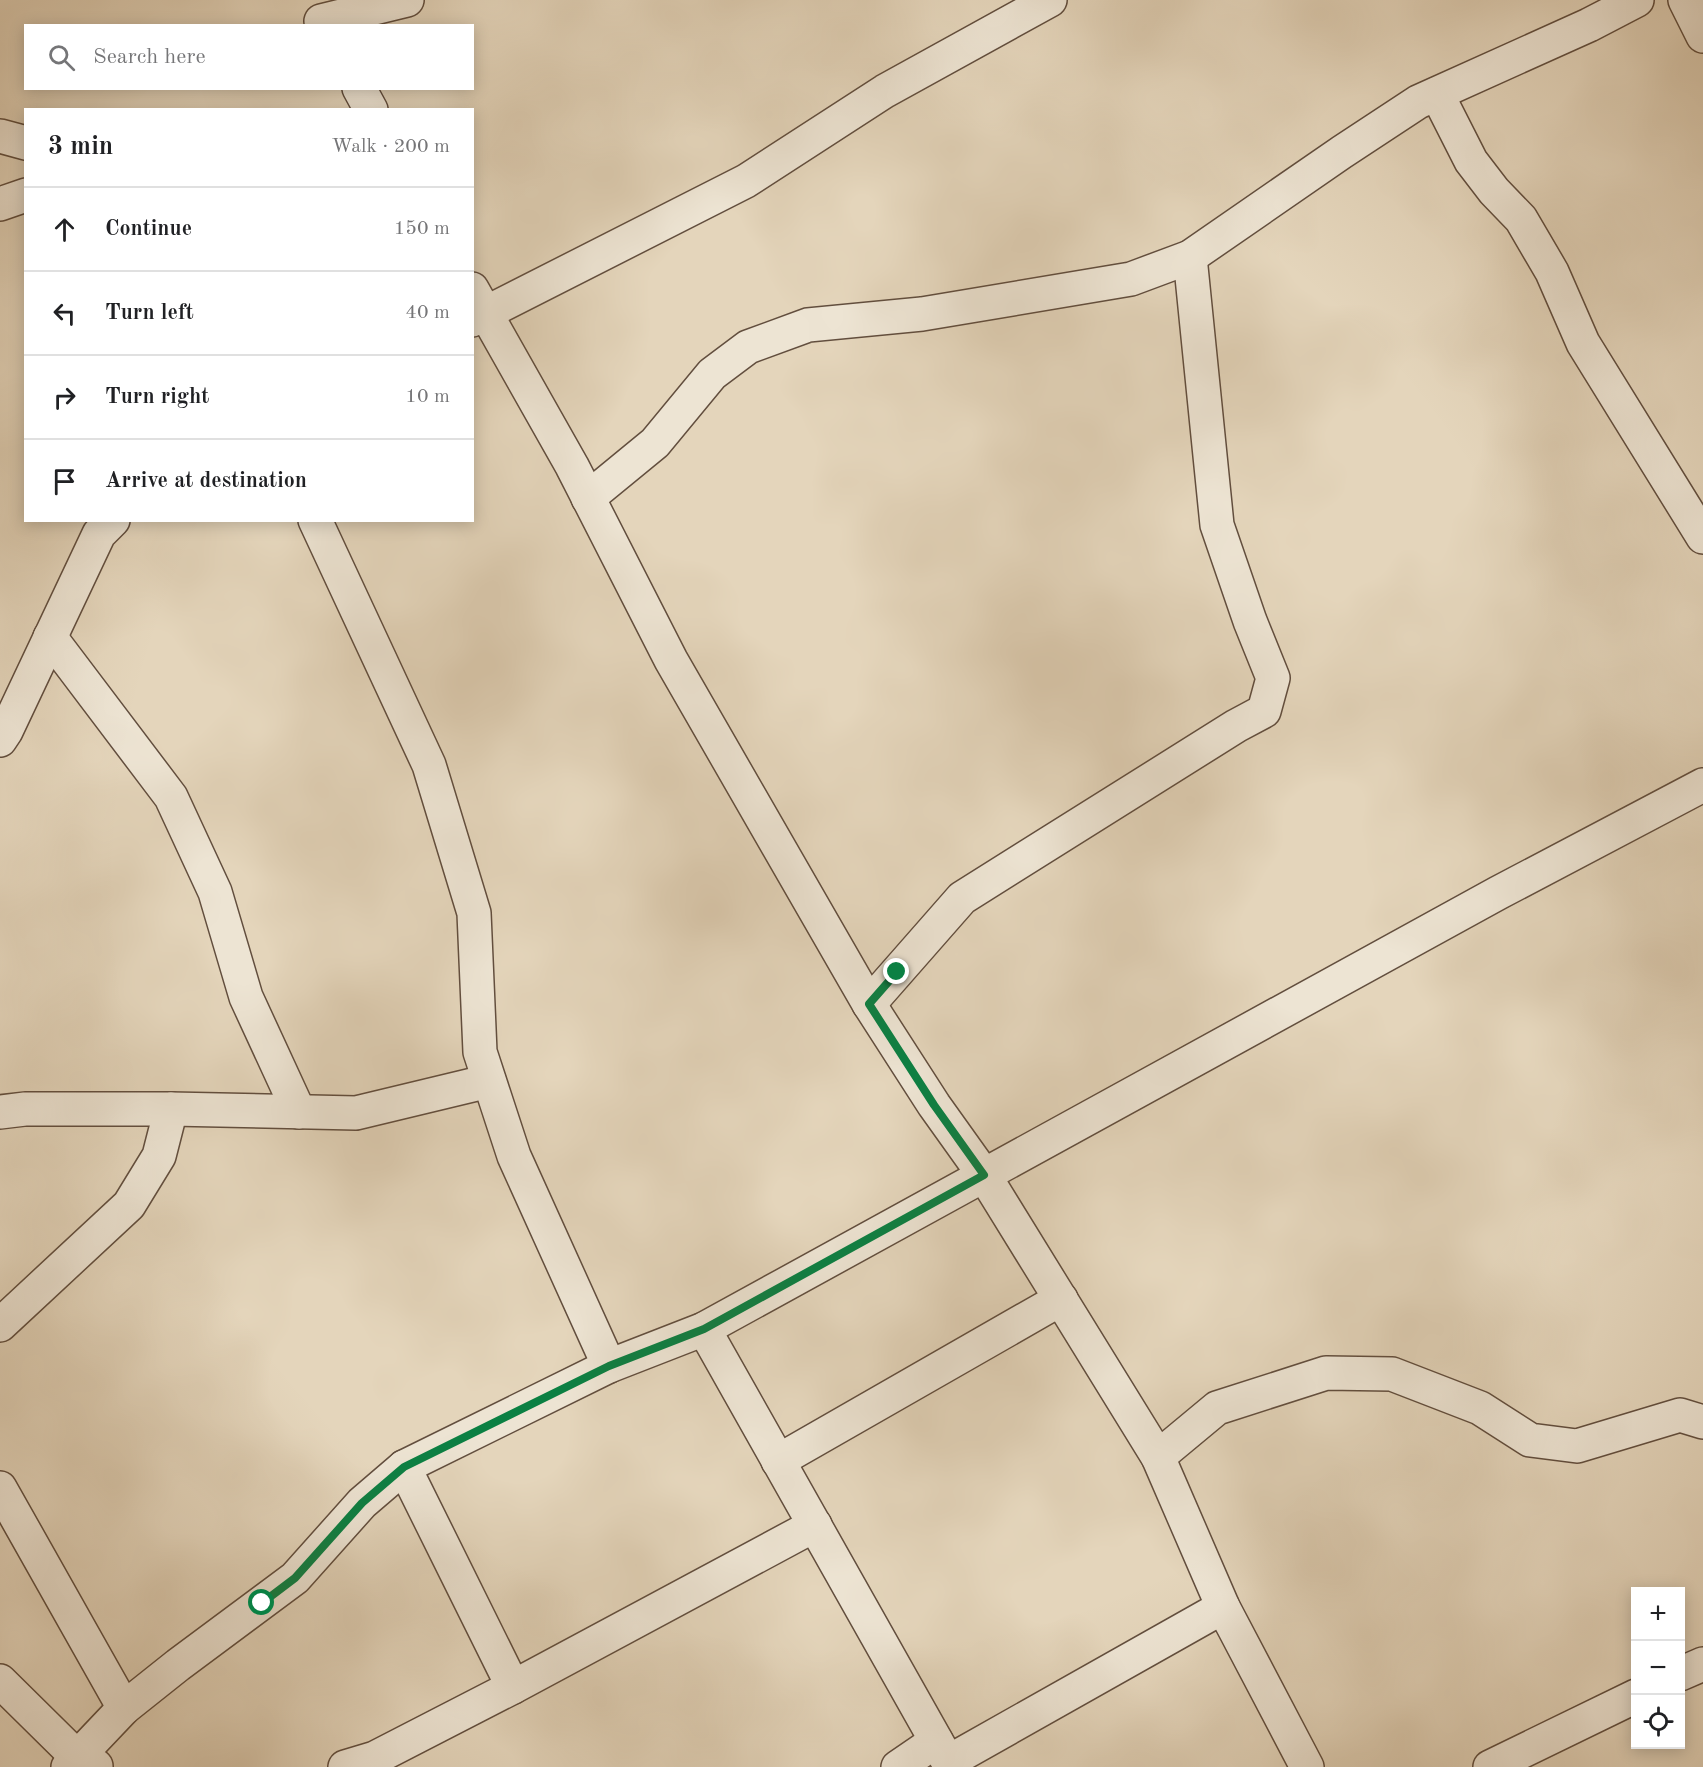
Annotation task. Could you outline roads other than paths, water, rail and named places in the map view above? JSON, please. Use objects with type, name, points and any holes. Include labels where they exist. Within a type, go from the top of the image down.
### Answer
[{"type":"street","points":[[318,15],[407,0]]},
{"type":"street","points":[[1050,0],[885,91],[746,181],[477,308],[588,498],[671,660],[869,1004],[934,1105],[984,1175],[1158,1457],[1223,1607],[1307,1767]]},
{"type":"street","points":[[588,498],[654,443],[712,374],[748,347],[808,325],[922,314],[1131,279],[1190,256],[1418,102],[1589,25],[1637,0]]},
{"type":"street","points":[[1685,0],[1703,36]]},
{"type":"street","points":[[360,90],[370,108]]},
{"type":"street","points":[[1437,94],[1471,161],[1494,191],[1521,219],[1552,272],[1582,343],[1703,537]]},
{"type":"street","points":[[0,136],[24,142]]},
{"type":"street","points":[[0,204],[24,196]]},
{"type":"street","points":[[869,1004],[962,898],[1236,726],[1264,711],[1273,678],[1217,525],[1190,256]]},
{"type":"street","points":[[0,740],[99,534],[111,522]]},
{"type":"street","points":[[316,522],[429,765],[474,914],[480,1052],[514,1156],[609,1366]]},
{"type":"street","points":[[50,637],[171,797],[215,892],[246,997],[299,1112]]},
{"type":"street","points":[[0,1681],[81,1764],[124,1708],[295,1578],[362,1503],[404,1467],[609,1366],[704,1329],[1498,893],[1703,785]]},
{"type":"street","points":[[0,1112],[25,1109],[171,1109],[356,1113],[489,1081]]},
{"type":"street","points":[[0,1325],[129,1205],[159,1156],[171,1109]]},
{"type":"street","points":[[778,1461],[1061,1299]]},
{"type":"street","points":[[704,1329],[945,1757]]},
{"type":"street","points":[[1158,1457],[1217,1408],[1326,1373],[1392,1374],[1480,1408],[1530,1440],[1577,1446],[1680,1415],[1703,1422]]},
{"type":"street","points":[[404,1467],[513,1687]]},
{"type":"street","points":[[0,1488],[124,1708]]},
{"type":"street","points":[[345,1767],[377,1762],[815,1525]]},
{"type":"street","points":[[898,1767],[945,1757],[1223,1607]]},
{"type":"street","points":[[1685,1672],[1703,1664]]},
{"type":"street","points":[[1490,1767],[1631,1698]]}]
